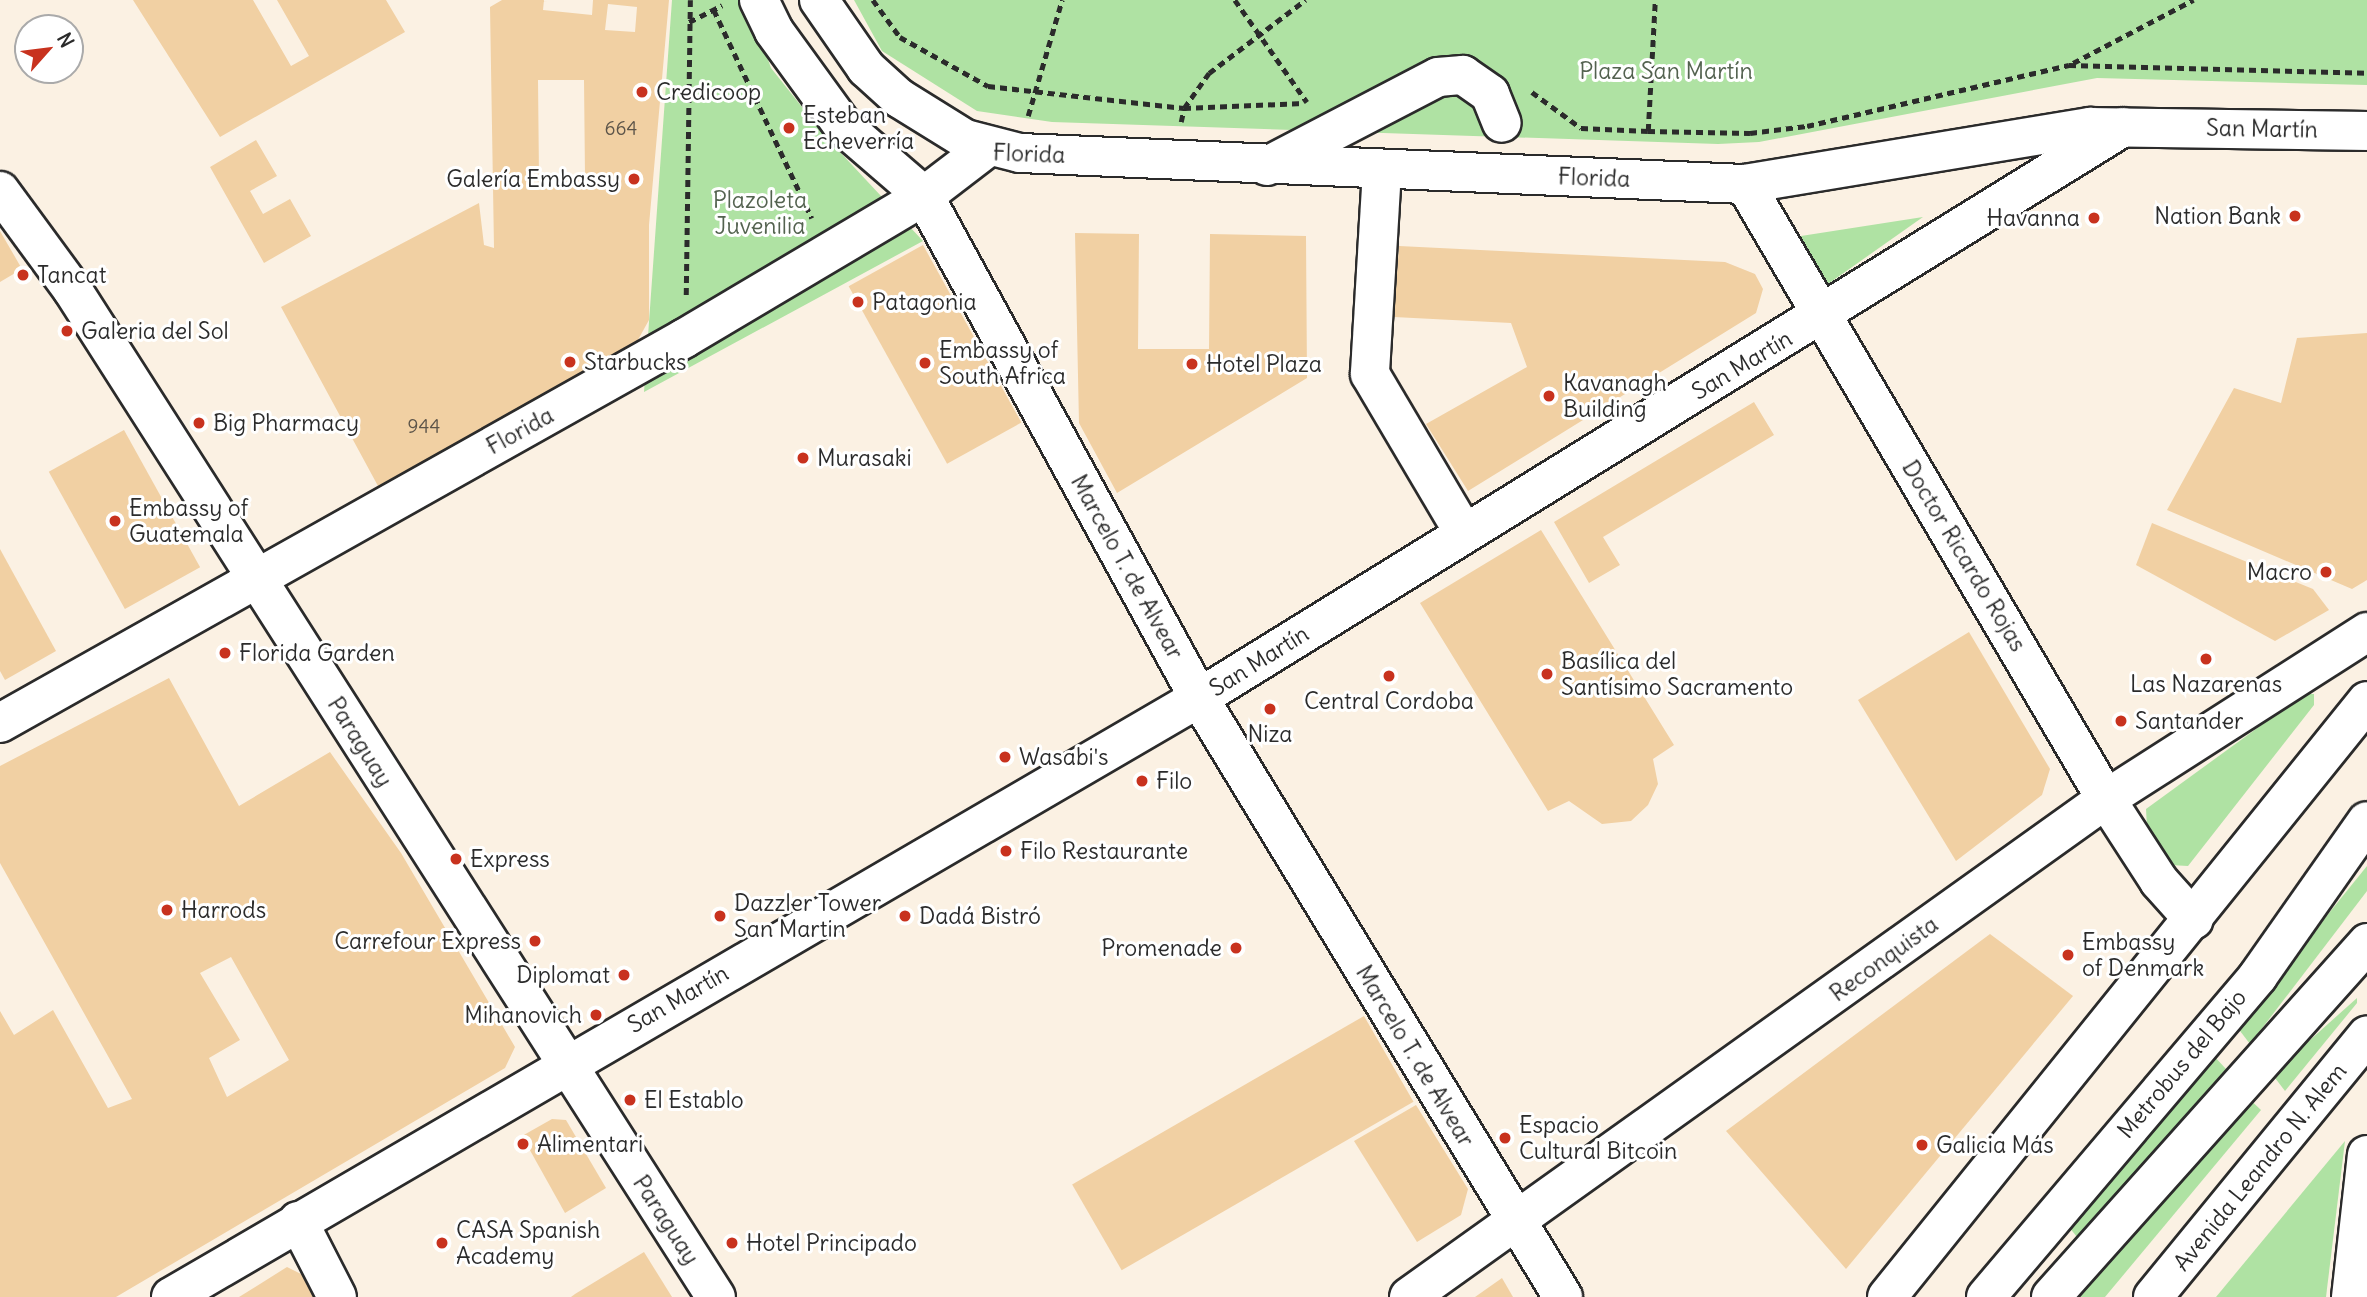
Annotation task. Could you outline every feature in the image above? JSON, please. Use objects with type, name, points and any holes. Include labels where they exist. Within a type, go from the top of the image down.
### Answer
[{"type":"street","name":"Marcelo T. de Alvear","points":[[759,0],[774,31],[844,126],[924,196],[1199,698],[1563,1297]]},
{"type":"street","points":[[819,0],[866,68],[900,98],[965,139],[988,147]]},
{"type":"street","points":[[1267,166],[1438,77],[1463,75],[1472,81],[1490,94],[1502,123]]},
{"type":"street","name":"Florida","points":[[0,723],[685,338],[924,196],[988,147],[1267,166],[1745,184],[1840,172],[2056,131],[2123,127]]},
{"type":"street","name":"San Martín","points":[[171,1297],[564,1064],[1199,698],[1464,533],[1822,317],[2123,127],[2367,131]]},
{"type":"street","points":[[1382,170],[1370,374],[1464,533]]},
{"type":"street","name":"Doctor Ricardo Rojas","points":[[1745,184],[2106,799],[2159,881],[2194,920]]},
{"type":"street","name":"Paraguay","points":[[0,191],[72,289],[564,1064],[716,1297]]},
{"type":"street","name":"Reconquista","points":[[1409,1297],[1517,1224],[2106,799],[2367,632]]},
{"type":"street","points":[[1887,1297],[2194,920],[2367,701]]},
{"type":"street","name":"Metrobus del Bajo","points":[[1986,1297],[2258,976],[2367,821]]},
{"type":"street","points":[[2051,1297],[2367,943]]},
{"type":"street","name":"Avenida Leandro N. Alem","points":[[2153,1297],[2367,1036]]},
{"type":"street","points":[[2351,1297],[2367,1155]]},
{"type":"street","points":[[298,1221],[337,1297]]},
{"type":"path","points":[[685,338],[690,0]]},
{"type":"path","points":[[689,22],[732,0]]},
{"type":"path","points":[[873,0],[900,37],[988,86],[1184,108],[1307,102]]},
{"type":"path","points":[[1034,91],[1062,0]]},
{"type":"path","points":[[1235,0],[1258,39]]},
{"type":"path","points":[[1180,127],[1184,108],[1209,74],[1258,39],[1305,0]]},
{"type":"path","points":[[1650,108],[1655,0]]},
{"type":"path","points":[[1648,131],[1750,133],[1807,126],[2069,65],[2193,0]]},
{"type":"path","points":[[714,10],[828,253]]},
{"type":"path","points":[[2069,65],[2367,74]]},
{"type":"green space","name":"Plazoleta Juvenilia","points":[[672,0],[747,0],[771,68],[825,136],[923,241],[644,392]]},
{"type":"green space","name":"Plaza San Martín","points":[[854,0],[2367,0],[2367,85],[2097,78],[1759,142],[1718,144],[1052,122],[977,111],[882,51]]},
{"type":"green space","points":[[1923,217],[1818,291],[1795,242],[1801,236]]},
{"type":"green space","points":[[2304,694],[2314,694],[2314,705],[2188,866],[2170,865],[2147,827],[2146,809]]},
{"type":"green space","points":[[2367,866],[2367,891],[2250,1044],[2237,1027]]},
{"type":"green space","points":[[2357,998],[2357,1003],[2285,1091],[2272,1074]]},
{"type":"green space","points":[[2213,1055],[2226,1069],[2077,1237],[2069,1227]]},
{"type":"green space","points":[[2245,1095],[2261,1110],[2105,1297],[2072,1297]]},
{"type":"green space","points":[[2345,1141],[2326,1297],[2216,1297]]},
{"type":"building","points":[[133,0],[253,0],[291,66],[309,56],[277,0],[386,0],[405,32],[220,137]]},
{"type":"building","points":[[502,0],[544,0],[543,10],[592,15],[593,0],[669,0],[649,225],[649,320],[634,347],[378,486],[281,307],[479,203],[484,245],[494,248],[490,7]],"holes":[[[608,4],[637,7],[635,32],[605,30]],[[538,80],[584,80],[585,177],[539,177]]]},
{"type":"building","points":[[256,140],[277,176],[250,191],[263,214],[290,199],[311,236],[264,263],[210,167]]},
{"type":"building","points":[[0,231],[22,269],[0,282]]},
{"type":"building","name":"Hotel Plaza","points":[[1075,233],[1139,234],[1138,349],[1209,349],[1210,234],[1306,236],[1307,378],[1117,493],[1079,423]]},
{"type":"building","points":[[923,245],[1021,423],[947,464],[849,286]]},
{"type":"building","name":"Kavanagh Building","points":[[1399,246],[1725,262],[1755,274],[1763,289],[1756,313],[1468,491],[1426,424],[1527,367],[1511,323],[1394,317]]},
{"type":"building","points":[[2367,333],[2367,580],[2352,589],[2167,510],[2234,388],[2281,403],[2297,338]]},
{"type":"building","points":[[1754,402],[1774,435],[1603,537],[1620,565],[1589,583],[1554,522]]},
{"type":"building","points":[[124,430],[200,567],[125,609],[49,472]]},
{"type":"building","points":[[2152,523],[2313,589],[2329,610],[2275,641],[2136,565]]},
{"type":"building","name":"Basílica del Santísimo Sacramento","points":[[1541,530],[1674,745],[1653,759],[1658,784],[1648,805],[1631,821],[1602,824],[1569,801],[1548,811],[1420,603]]},
{"type":"building","points":[[0,549],[56,651],[5,680],[0,671]]},
{"type":"building","points":[[1969,632],[2050,769],[2042,795],[1956,861],[1858,700]]},
{"type":"building","points":[[169,678],[239,806],[330,752],[401,853],[515,1047],[505,1068],[116,1297],[0,1297],[0,1011],[14,1035],[53,1010],[108,1108],[132,1099],[0,863],[0,766]],"holes":[[[231,957],[289,1060],[227,1097],[209,1058],[240,1040],[200,973]]]},
{"type":"building","points":[[1990,934],[2073,996],[1846,1269],[1726,1131]]},
{"type":"building","points":[[1364,1016],[1414,1102],[1122,1270],[1072,1184]]},
{"type":"building","points":[[1416,1105],[1468,1189],[1461,1215],[1417,1242],[1354,1141]]},
{"type":"building","points":[[552,1119],[566,1120],[606,1188],[565,1213],[522,1136]]},
{"type":"building","points":[[644,1252],[672,1297],[571,1297],[575,1294]]},
{"type":"building","points":[[287,1267],[305,1276],[315,1297],[239,1297]]},
{"type":"building","points":[[1502,1278],[1513,1297],[1475,1297]]},
{"type":"place","name":"Credicoop","points":[[642,92]]},
{"type":"place","name":"Esteban Echeverría","points":[[789,128]]},
{"type":"place","name":"Galería Embassy","points":[[634,179]]},
{"type":"place","name":"Nation Bank","points":[[2295,216]]},
{"type":"place","name":"Havanna","points":[[2094,218]]},
{"type":"place","name":"Tancat","points":[[23,275]]},
{"type":"place","name":"Patagonia","points":[[858,302]]},
{"type":"place","name":"Galeria del Sol","points":[[67,331]]},
{"type":"place","name":"Starbucks","points":[[570,362]]},
{"type":"place","name":"Embassy of South Africa","points":[[925,363]]},
{"type":"place","name":"Hotel Plaza","points":[[1192,364]]},
{"type":"place","name":"Kavanagh Building","points":[[1549,396]]},
{"type":"place","name":"Big Pharmacy","points":[[199,423]]},
{"type":"place","name":"Murasaki","points":[[803,458]]},
{"type":"place","name":"Embassy of Guatemala","points":[[115,521]]},
{"type":"place","name":"Macro","points":[[2326,572]]},
{"type":"place","name":"Florida Garden","points":[[225,653]]},
{"type":"place","name":"Las Nazarenas","points":[[2206,659]]},
{"type":"place","name":"Basílica del Santísimo Sacramento","points":[[1547,674]]},
{"type":"place","name":"Central Cordoba","points":[[1389,676]]},
{"type":"place","name":"Niza","points":[[1270,709]]},
{"type":"place","name":"Santander","points":[[2121,721]]},
{"type":"place","name":"Wasabi's","points":[[1005,757]]},
{"type":"place","name":"Filo","points":[[1142,781]]},
{"type":"place","name":"Filo Restaurante","points":[[1006,851]]},
{"type":"place","name":"Express","points":[[456,859]]},
{"type":"place","name":"Harrods","points":[[167,910]]},
{"type":"place","name":"Dazzler Tower San Martin","points":[[720,916]]},
{"type":"place","name":"Dadá Bistró","points":[[905,916]]},
{"type":"place","name":"Carrefour Express","points":[[535,941]]},
{"type":"place","name":"Promenade","points":[[1236,948]]},
{"type":"place","name":"Embassy of Denmark","points":[[2068,955]]},
{"type":"place","name":"Diplomat","points":[[624,975]]},
{"type":"place","name":"Mihanovich","points":[[596,1015]]},
{"type":"place","name":"El Establo","points":[[630,1100]]},
{"type":"place","name":"Espacio Cultural Bitcoin","points":[[1505,1138]]},
{"type":"place","name":"Alimentari","points":[[523,1144]]},
{"type":"place","name":"Galicia Más","points":[[1922,1145]]},
{"type":"place","name":"CASA Spanish Academy","points":[[442,1243]]},
{"type":"place","name":"Hotel Principado","points":[[732,1243]]}]
